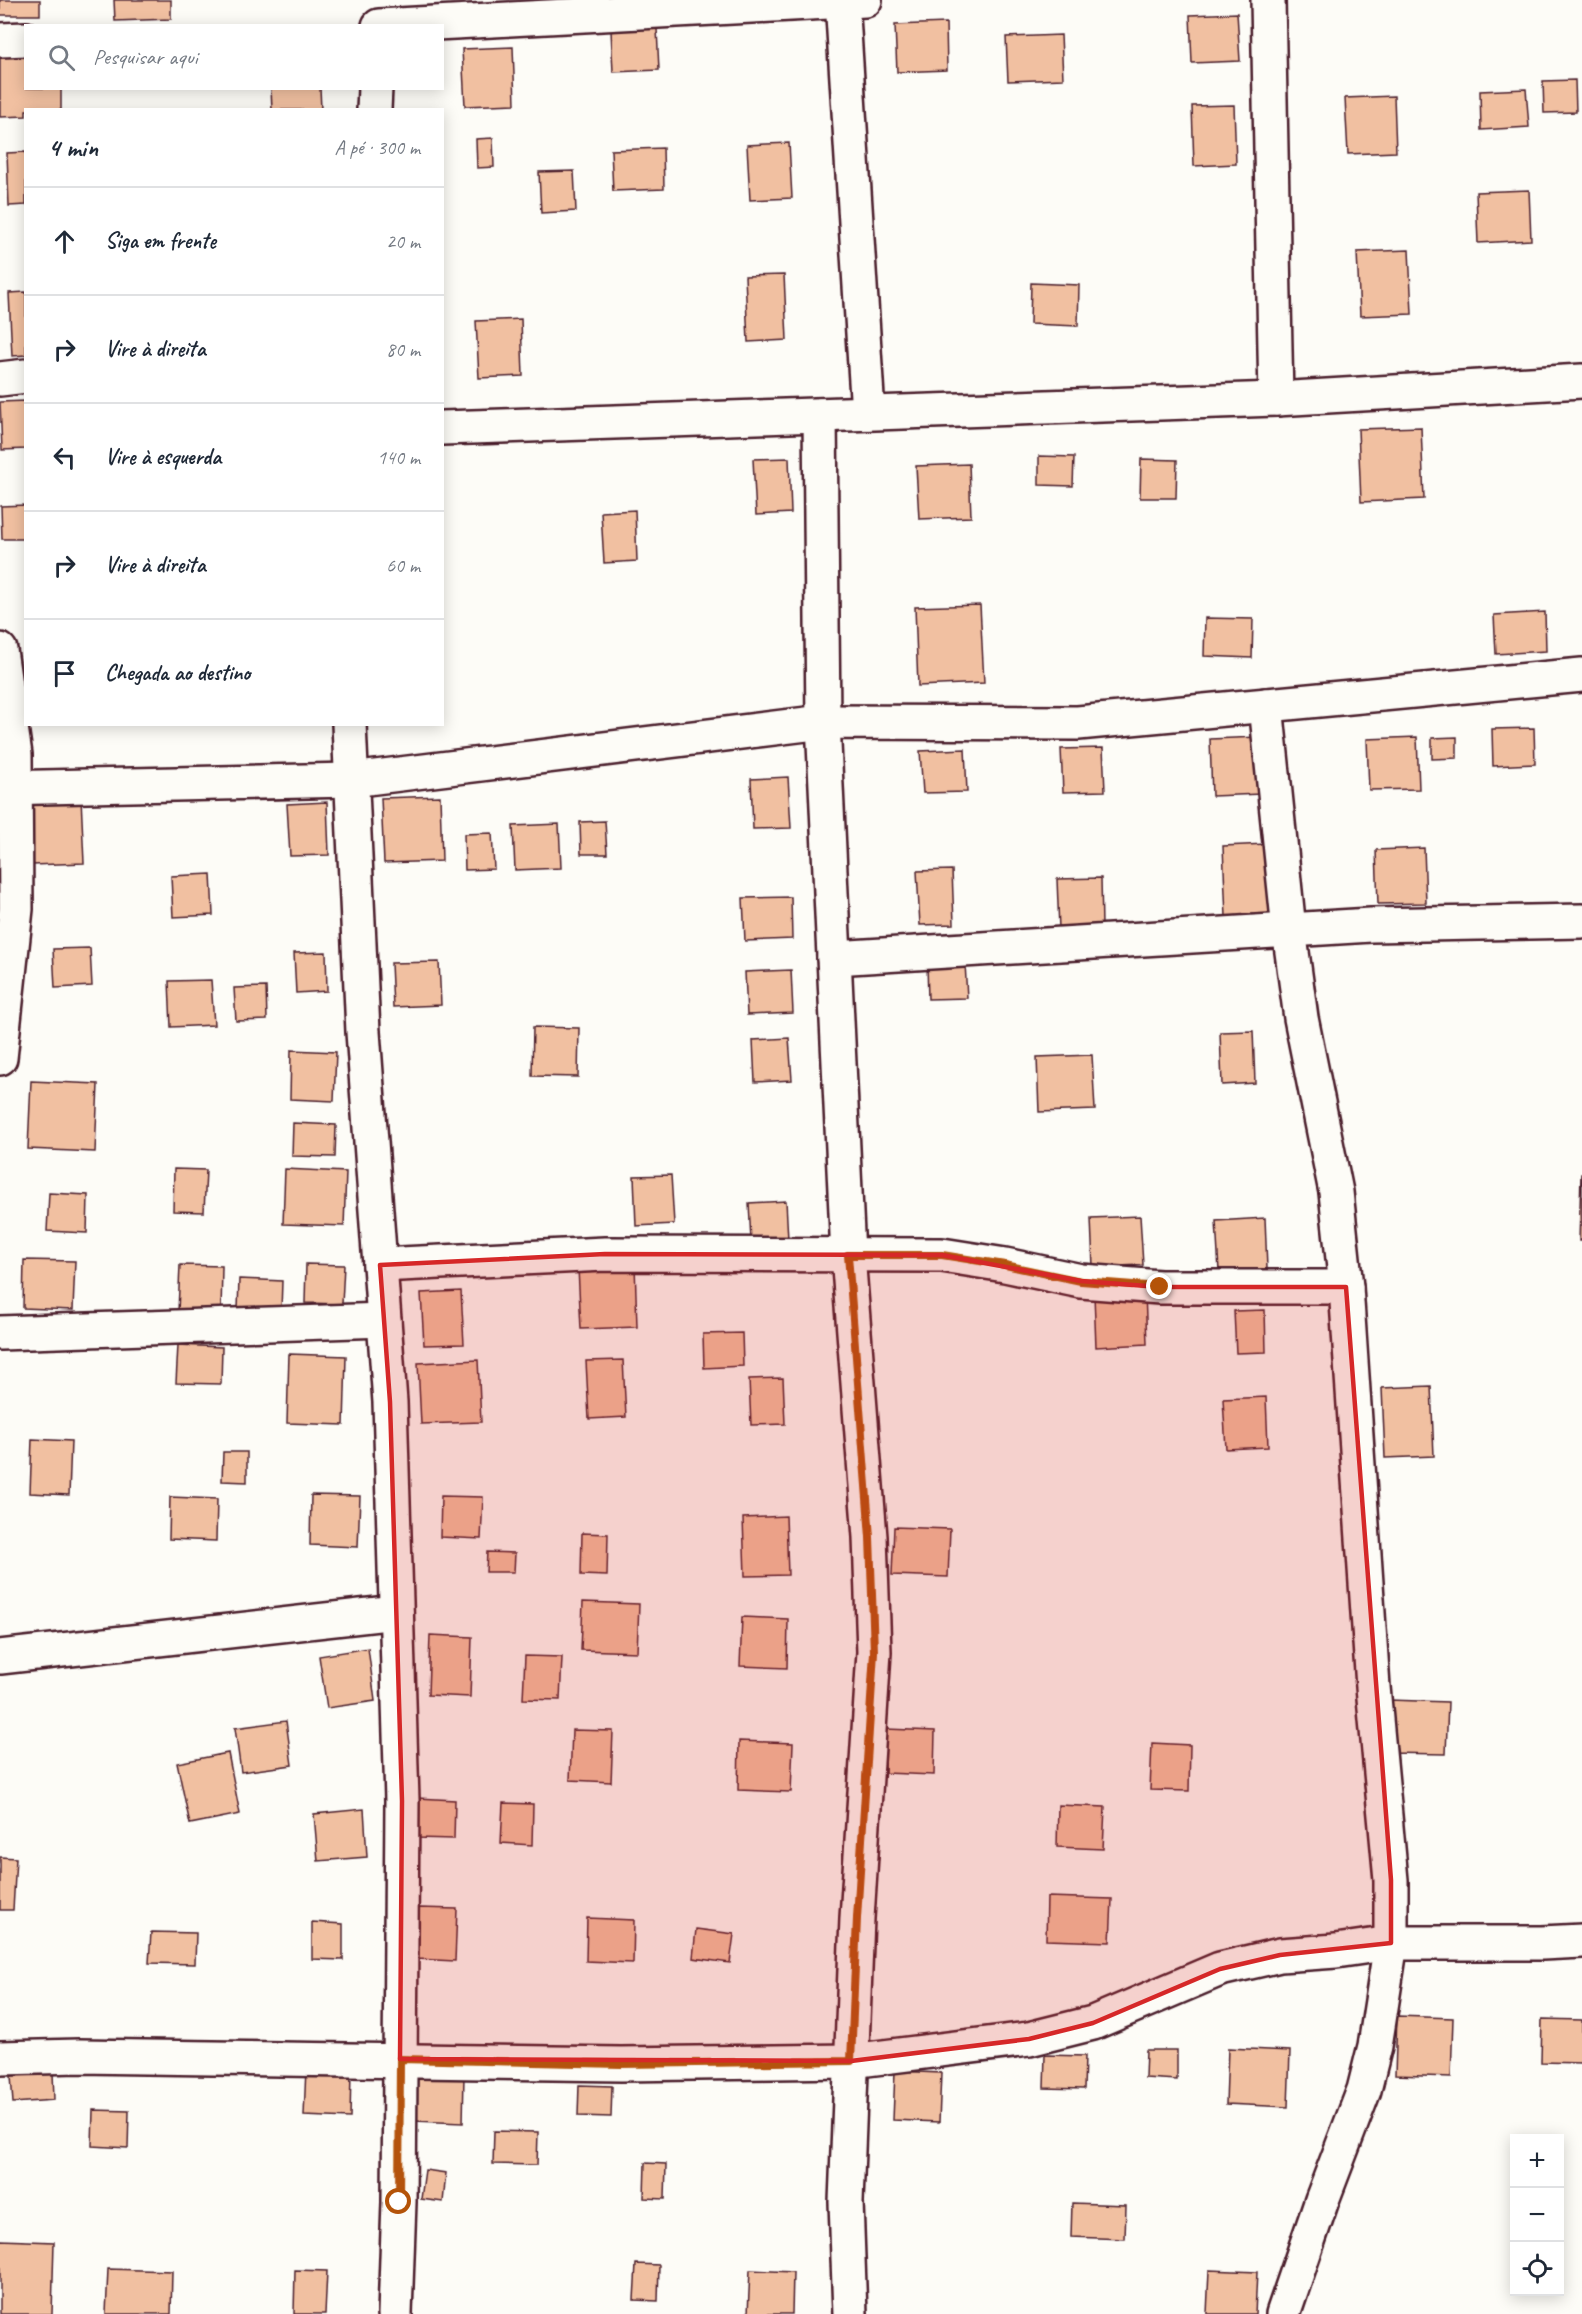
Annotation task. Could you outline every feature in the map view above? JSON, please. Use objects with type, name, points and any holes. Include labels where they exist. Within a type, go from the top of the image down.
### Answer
[{"type":"street","points":[[376,0],[378,24]]},
{"type":"street","points":[[414,24],[850,0],[868,413]]},
{"type":"street","points":[[1269,0],[1276,399]]},
{"type":"street","points":[[0,40],[24,39]]},
{"type":"street","points":[[374,108],[375,90]]},
{"type":"street","points":[[0,379],[24,376]]},
{"type":"street","points":[[444,428],[1276,399],[1582,381]]},
{"type":"street","points":[[820,415],[823,722],[848,1255],[870,1537],[874,1652],[857,1918],[851,2061],[846,2202],[850,2314]]},
{"type":"street","points":[[0,650],[15,755],[7,787],[16,909],[0,1058]]},
{"type":"street","points":[[7,787],[351,780],[823,722],[1078,723],[1582,675]]},
{"type":"street","points":[[1266,705],[1289,930],[1301,1018],[1336,1192],[1346,1287],[1372,1676],[1391,1880],[1390,1943],[1376,2046],[1364,2090],[1322,2200],[1283,2314]]},
{"type":"street","points":[[349,726],[363,1032],[390,1402],[402,1801],[399,2202],[394,2314]]},
{"type":"street","points":[[834,958],[1371,925],[1582,921]]},
{"type":"street","points":[[380,1265],[605,1254],[942,1255],[1081,1281],[1160,1287],[1346,1287]]},
{"type":"street","points":[[0,1333],[384,1320]]},
{"type":"street","points":[[0,1657],[396,1612]]},
{"type":"street","points":[[0,2058],[79,2056],[400,2059],[621,2064],[851,2061],[1029,2039],[1093,2023],[1220,1969],[1280,1955],[1336,1951],[1390,1943],[1582,1941]]},
{"type":"highlighted area","points":[[605,1254],[942,1255],[1081,1281],[1160,1287],[1346,1287],[1391,1880],[1391,1943],[1280,1955],[1220,1969],[1093,2023],[1029,2039],[851,2061],[400,2059],[402,1801],[390,1402],[380,1265]]},
{"type":"building","points":[[0,0],[40,0],[40,15],[0,15]]},
{"type":"building","points":[[114,0],[171,0],[171,19],[115,21]]},
{"type":"building","points":[[1237,13],[1240,61],[1192,63],[1190,15]]},
{"type":"building","points":[[946,23],[947,70],[897,72],[895,25]]},
{"type":"building","points":[[657,29],[659,70],[613,72],[611,30]]},
{"type":"building","points":[[1061,35],[1063,79],[1008,81],[1006,37]]},
{"type":"building","points":[[513,47],[515,104],[465,106],[462,49]]},
{"type":"building","points":[[24,50],[24,90],[61,90],[61,108],[24,108],[24,116],[0,117],[0,51]]},
{"type":"building","points":[[1575,80],[1576,112],[1544,113],[1543,81]]},
{"type":"building","points":[[1526,89],[1529,127],[1481,130],[1480,91]]},
{"type":"building","points":[[271,90],[320,90],[321,108],[272,108]]},
{"type":"building","points":[[1394,96],[1396,152],[1348,154],[1345,98]]},
{"type":"building","points":[[1234,105],[1236,164],[1194,166],[1192,106]]},
{"type":"building","points":[[493,138],[494,167],[477,168],[476,139]]},
{"type":"building","points":[[789,143],[792,198],[750,200],[747,145]]},
{"type":"building","points":[[663,148],[664,189],[613,191],[611,150]]},
{"type":"building","points":[[24,152],[24,205],[9,206],[7,153]]},
{"type":"building","points":[[574,171],[576,211],[541,213],[539,172]]},
{"type":"building","points":[[1529,190],[1531,240],[1478,243],[1476,192]]},
{"type":"building","points":[[1409,250],[1412,314],[1360,316],[1357,252]]},
{"type":"building","points":[[784,275],[787,340],[748,342],[745,276]]},
{"type":"building","points":[[1031,283],[1079,285],[1078,326],[1030,324]]},
{"type":"building","points":[[24,292],[24,355],[12,356],[9,293]]},
{"type":"building","points":[[521,319],[523,376],[479,378],[476,321]]},
{"type":"building","points":[[24,401],[24,449],[2,450],[0,402]]},
{"type":"building","points":[[1421,427],[1424,499],[1361,502],[1358,429]]},
{"type":"building","points":[[1039,456],[1074,457],[1073,486],[1039,485]]},
{"type":"building","points":[[789,458],[791,513],[756,515],[753,459]]},
{"type":"building","points":[[1141,459],[1177,460],[1176,498],[1140,498]]},
{"type":"building","points":[[969,464],[971,517],[919,519],[916,466]]},
{"type":"building","points":[[24,505],[24,539],[2,539],[1,506]]},
{"type":"building","points":[[635,510],[637,561],[604,563],[601,512]]},
{"type":"building","points":[[980,605],[984,683],[918,686],[915,607]]},
{"type":"building","points":[[1545,612],[1546,651],[1496,654],[1494,615]]},
{"type":"building","points":[[1205,618],[1253,619],[1252,658],[1204,656]]},
{"type":"building","points":[[1534,728],[1535,764],[1493,766],[1492,729]]},
{"type":"building","points":[[1259,737],[1261,794],[1212,796],[1210,739]]},
{"type":"building","points":[[1417,737],[1419,789],[1369,790],[1367,739]]},
{"type":"building","points":[[1457,737],[1457,758],[1432,759],[1432,738]]},
{"type":"building","points":[[1103,748],[1105,791],[1063,792],[1061,749]]},
{"type":"building","points":[[965,749],[967,792],[923,793],[920,751]]},
{"type":"building","points":[[788,777],[791,828],[753,829],[751,779]]},
{"type":"building","points":[[440,796],[442,861],[384,863],[381,798]]},
{"type":"building","points":[[81,798],[84,863],[32,865],[29,801]]},
{"type":"building","points":[[327,802],[329,855],[290,856],[287,804]]},
{"type":"building","points":[[605,821],[607,854],[581,854],[580,822]]},
{"type":"building","points":[[559,824],[561,868],[515,870],[513,826]]},
{"type":"building","points":[[492,833],[494,869],[465,870],[464,834]]},
{"type":"building","points":[[1267,844],[1270,915],[1226,917],[1223,846]]},
{"type":"building","points":[[1424,848],[1426,903],[1378,904],[1376,850]]},
{"type":"building","points":[[952,870],[954,924],[920,925],[917,871]]},
{"type":"building","points":[[211,874],[213,915],[173,917],[171,876]]},
{"type":"building","points":[[1101,878],[1102,927],[1059,929],[1057,879]]},
{"type":"building","points":[[791,897],[792,939],[745,941],[743,898]]},
{"type":"building","points":[[90,948],[92,986],[55,988],[53,949]]},
{"type":"building","points":[[326,952],[327,991],[296,993],[294,953]]},
{"type":"building","points":[[439,962],[441,1005],[393,1007],[391,963]]},
{"type":"building","points":[[965,963],[967,998],[928,999],[927,964]]},
{"type":"building","points":[[791,970],[793,1013],[747,1015],[745,972]]},
{"type":"building","points":[[211,980],[214,1025],[171,1027],[169,981]]},
{"type":"building","points":[[266,987],[267,1020],[236,1021],[234,988]]},
{"type":"building","points":[[533,1027],[579,1028],[578,1077],[532,1076]]},
{"type":"building","points":[[1253,1031],[1255,1083],[1222,1085],[1220,1032]]},
{"type":"building","points":[[789,1038],[792,1080],[755,1082],[753,1040]]},
{"type":"building","points":[[291,1050],[336,1052],[334,1101],[290,1099]]},
{"type":"building","points":[[1092,1055],[1095,1110],[1039,1112],[1037,1057]]},
{"type":"building","points":[[31,1081],[98,1084],[95,1152],[28,1149]]},
{"type":"building","points":[[293,1123],[336,1125],[335,1157],[292,1156]]},
{"type":"building","points":[[174,1169],[206,1170],[204,1212],[173,1211]]},
{"type":"building","points":[[285,1169],[346,1172],[344,1226],[283,1224]]},
{"type":"building","points":[[1581,1174],[1582,1241],[1579,1241]]},
{"type":"building","points":[[671,1175],[674,1224],[636,1226],[634,1176]]},
{"type":"building","points":[[49,1193],[88,1195],[87,1233],[47,1231]]},
{"type":"building","points":[[786,1201],[788,1240],[751,1241],[749,1203]]},
{"type":"building","points":[[1140,1216],[1143,1265],[1093,1267],[1091,1218]]},
{"type":"building","points":[[1265,1218],[1267,1269],[1219,1271],[1216,1221]]},
{"type":"building","points":[[24,1260],[75,1261],[73,1310],[23,1308]]},
{"type":"building","points":[[306,1264],[344,1265],[342,1304],[305,1303]]},
{"type":"building","points":[[180,1265],[222,1266],[221,1313],[178,1312]]},
{"type":"building","points":[[635,1265],[637,1327],[581,1329],[578,1268]]},
{"type":"building","points":[[239,1279],[282,1281],[281,1311],[238,1310]]},
{"type":"building","points":[[461,1291],[464,1344],[424,1345],[421,1293]]},
{"type":"building","points":[[1145,1293],[1147,1344],[1096,1347],[1094,1295]]},
{"type":"building","points":[[1265,1310],[1266,1352],[1236,1353],[1234,1311]]},
{"type":"building","points":[[742,1333],[743,1366],[704,1368],[703,1334]]},
{"type":"building","points":[[178,1345],[222,1347],[221,1384],[176,1383]]},
{"type":"building","points":[[289,1354],[346,1356],[344,1425],[287,1423]]},
{"type":"building","points":[[478,1360],[481,1422],[421,1424],[418,1363]]},
{"type":"building","points":[[623,1360],[626,1417],[589,1419],[586,1361]]},
{"type":"building","points":[[783,1378],[785,1424],[751,1425],[749,1379]]},
{"type":"building","points":[[1431,1386],[1434,1456],[1385,1458],[1382,1388]]},
{"type":"building","points":[[1266,1397],[1268,1447],[1226,1449],[1223,1399]]},
{"type":"building","points":[[32,1439],[71,1441],[69,1495],[30,1493]]},
{"type":"building","points":[[223,1452],[247,1452],[247,1482],[222,1481]]},
{"type":"building","points":[[311,1495],[360,1496],[358,1547],[310,1545]]},
{"type":"building","points":[[441,1496],[483,1497],[481,1539],[440,1537]]},
{"type":"building","points":[[170,1497],[217,1499],[216,1541],[169,1539]]},
{"type":"building","points":[[786,1516],[788,1575],[745,1576],[743,1518]]},
{"type":"building","points":[[894,1527],[950,1529],[948,1577],[892,1575]]},
{"type":"building","points":[[582,1533],[608,1534],[607,1576],[581,1575]]},
{"type":"building","points":[[487,1552],[515,1553],[514,1572],[486,1572]]},
{"type":"building","points":[[583,1602],[639,1604],[637,1652],[581,1650]]},
{"type":"building","points":[[742,1617],[788,1619],[787,1668],[740,1666]]},
{"type":"building","points":[[430,1635],[472,1637],[470,1697],[428,1695]]},
{"type":"building","points":[[368,1648],[375,1701],[327,1708],[319,1656]]},
{"type":"building","points":[[525,1656],[562,1657],[560,1700],[523,1699]]},
{"type":"building","points":[[1389,1700],[1448,1702],[1446,1754],[1387,1753]]},
{"type":"building","points":[[286,1721],[292,1765],[241,1772],[235,1728]]},
{"type":"building","points":[[886,1729],[935,1731],[934,1775],[885,1773]]},
{"type":"building","points":[[572,1730],[613,1731],[611,1782],[570,1780]]},
{"type":"building","points":[[739,1741],[793,1743],[791,1792],[738,1790]]},
{"type":"building","points":[[1152,1743],[1190,1745],[1189,1791],[1150,1790]]},
{"type":"building","points":[[228,1753],[240,1814],[190,1824],[177,1763]]},
{"type":"building","points":[[417,1798],[455,1800],[454,1839],[416,1838]]},
{"type":"building","points":[[503,1803],[533,1804],[532,1845],[501,1843]]},
{"type":"building","points":[[1058,1805],[1105,1807],[1103,1849],[1057,1847]]},
{"type":"building","points":[[364,1809],[367,1857],[318,1861],[314,1814]]},
{"type":"building","points":[[0,1857],[16,1858],[13,1910],[0,1910]]},
{"type":"building","points":[[1047,1897],[1112,1899],[1110,1942],[1046,1940]]},
{"type":"building","points":[[419,1908],[457,1909],[455,1961],[417,1959]]},
{"type":"building","points":[[587,1918],[634,1920],[633,1963],[586,1961]]},
{"type":"building","points":[[312,1922],[343,1924],[343,1960],[312,1959]]},
{"type":"building","points":[[696,1929],[734,1934],[730,1963],[693,1958]]},
{"type":"building","points":[[151,1932],[196,1933],[195,1964],[149,1963]]},
{"type":"building","points":[[1397,2016],[1453,2018],[1451,2077],[1395,2075]]},
{"type":"building","points":[[1542,2019],[1582,2020],[1582,2063],[1541,2062]]},
{"type":"building","points":[[1228,2048],[1290,2051],[1288,2107],[1226,2104]]},
{"type":"building","points":[[1146,2050],[1177,2050],[1177,2080],[1145,2078]]},
{"type":"building","points":[[1045,2055],[1085,2056],[1084,2089],[1044,2088]]},
{"type":"building","points":[[306,2068],[351,2070],[350,2118],[304,2116]]},
{"type":"building","points":[[895,2071],[941,2073],[939,2122],[893,2120]]},
{"type":"building","points":[[53,2072],[54,2100],[13,2103],[11,2076]]},
{"type":"building","points":[[416,2073],[464,2075],[463,2123],[414,2121]]},
{"type":"building","points":[[579,2085],[612,2086],[611,2117],[578,2116]]},
{"type":"building","points":[[93,2110],[129,2111],[128,2148],[92,2146]]},
{"type":"building","points":[[494,2131],[538,2132],[537,2165],[493,2164]]},
{"type":"building","points":[[645,2163],[666,2164],[665,2199],[644,2198]]},
{"type":"building","points":[[425,2170],[446,2173],[443,2202],[421,2199]]},
{"type":"building","points":[[1072,2203],[1126,2205],[1125,2239],[1071,2237]]},
{"type":"building","points":[[0,2240],[54,2242],[52,2314],[0,2314]]},
{"type":"building","points":[[636,2264],[659,2265],[658,2301],[634,2300]]},
{"type":"building","points":[[108,2269],[172,2271],[171,2314],[106,2314]]},
{"type":"building","points":[[295,2270],[327,2271],[325,2314],[294,2314]]},
{"type":"building","points":[[750,2270],[793,2272],[792,2314],[748,2314]]},
{"type":"building","points":[[1209,2270],[1257,2272],[1255,2314],[1207,2314]]},
{"type":"route","points":[[399,2202],[400,2059],[621,2064],[851,2061],[857,1918],[874,1652],[870,1537],[848,1255],[942,1255],[1081,1281],[1160,1287]]}]
